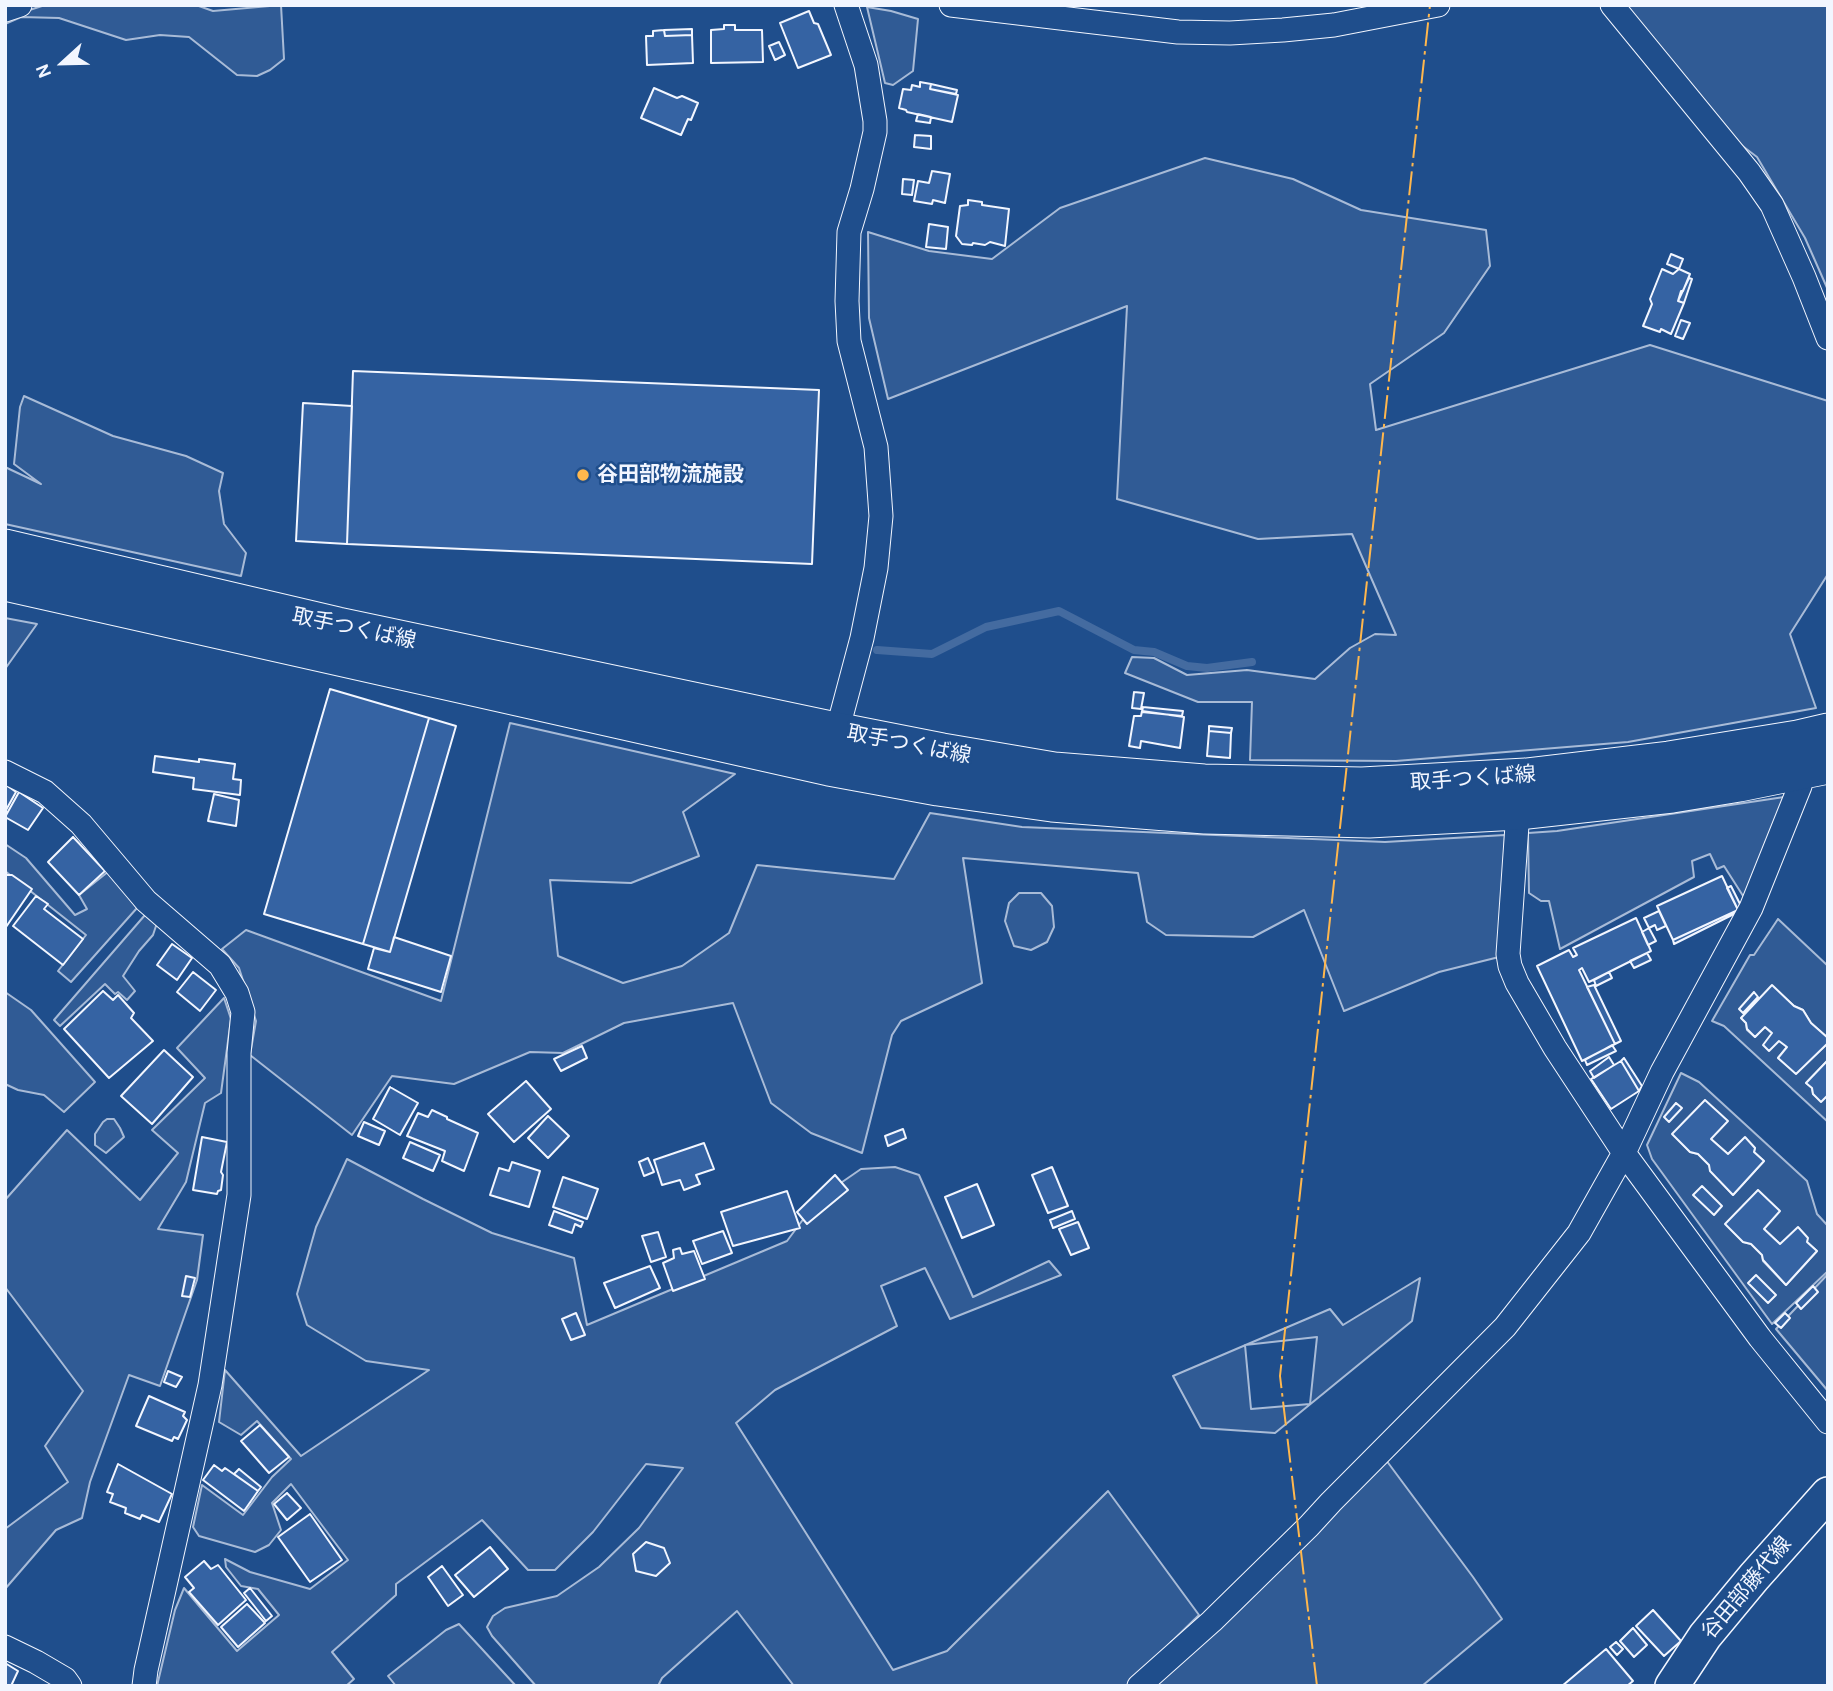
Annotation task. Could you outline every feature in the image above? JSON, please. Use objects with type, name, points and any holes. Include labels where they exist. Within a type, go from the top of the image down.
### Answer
[{"type":"main road","name":"取手つくば線","points":[[5,548],[352,629],[836,731],[1054,771],[1204,783],[1362,786],[1526,777],[1669,760],[1828,732]]},
{"type":"main road","name":"取手つくば線","points":[[5,582],[829,767],[938,787],[1052,803],[1205,815],[1369,819],[1518,811],[1672,794],[1815,768]]},
{"type":"main road","name":"谷田部藤代線","points":[[1672,1686],[1705,1636],[1828,1494]]},
{"type":"street","points":[[5,10],[20,5]]},
{"type":"street","points":[[829,767],[836,731],[862,638],[876,568],[881,516],[876,447],[849,341],[847,301],[849,232],[862,189],[875,121],[866,65],[846,5]]},
{"type":"street","points":[[951,5],[1178,32],[1230,33],[1334,25],[1438,5]]},
{"type":"street","points":[[1612,5],[1749,172],[1772,205],[1828,338]]},
{"type":"street","points":[[1139,1686],[1212,1621],[1309,1526],[1505,1327],[1579,1233],[1624,1153],[1662,1072],[1751,908],[1800,786],[1815,768]]},
{"type":"street","points":[[5,772],[45,792],[82,824],[146,901],[219,965],[237,993],[243,1012],[239,1052],[239,1195],[210,1385],[144,1686]]},
{"type":"street","points":[[1518,811],[1508,954],[1517,983],[1555,1048],[1624,1153],[1760,1338],[1828,1422]]},
{"type":"street","points":[[5,1647],[65,1679],[69,1686]]},
{"type":"shaded area","points":[[45,5],[196,5],[213,11],[281,5],[284,59],[257,76],[237,75],[189,37],[160,35],[126,40],[59,18],[21,17],[5,24],[5,18]]},
{"type":"shaded area","points":[[1828,5],[1828,290],[1805,238],[1757,157],[1728,135],[1624,6]]},
{"type":"shaded area","points":[[867,7],[918,19],[913,71],[893,85],[885,83]]},
{"type":"shaded area","points":[[1205,158],[1293,179],[1361,210],[1486,230],[1490,266],[1444,333],[1370,384],[1376,430],[1650,345],[1828,401],[1828,574],[1790,634],[1816,708],[1628,742],[1396,761],[1250,760],[1252,702],[1198,702],[1125,673],[1132,657],[1154,658],[1187,675],[1247,670],[1315,679],[1350,648],[1375,634],[1396,635],[1352,534],[1258,539],[1117,499],[1127,306],[888,399],[869,318],[868,232],[929,251],[992,259],[1060,208]]},
{"type":"shaded area","points":[[24,396],[113,436],[186,456],[223,473],[219,491],[224,524],[246,553],[241,576],[5,524],[5,467],[41,484],[14,464],[20,407]]},
{"type":"shaded area","points":[[5,618],[37,624],[5,669]]},
{"type":"shaded area","points":[[510,723],[735,774],[683,812],[699,856],[631,883],[550,880],[558,956],[623,983],[682,966],[729,933],[757,865],[894,879],[930,813],[1022,827],[1385,842],[1505,835],[1499,957],[1439,972],[1344,1011],[1304,910],[1253,937],[1166,935],[1147,922],[1138,873],[963,858],[982,983],[901,1021],[892,1035],[862,1153],[811,1133],[771,1103],[733,1003],[624,1023],[563,1053],[530,1052],[454,1084],[392,1076],[352,1135],[250,1055],[256,1021],[239,968],[222,949],[246,930],[441,1001]]},
{"type":"shaded area","points":[[1784,797],[1745,899],[1724,866],[1717,869],[1710,854],[1692,861],[1694,877],[1560,949],[1549,901],[1541,901],[1529,893],[1528,833]]},
{"type":"shaded area","points":[[5,844],[26,858],[75,915],[87,909],[79,895],[109,871],[137,908],[71,982],[58,971],[86,935],[5,871]]},
{"type":"shaded area","points":[[1019,893],[1041,893],[1052,906],[1054,927],[1047,942],[1031,950],[1014,946],[1005,921],[1009,903]]},
{"type":"shaded area","points":[[145,915],[157,923],[153,935],[123,976],[135,991],[127,1000],[118,992],[115,994],[105,984],[60,1026],[54,1020]]},
{"type":"shaded area","points":[[1778,919],[1828,966],[1828,1038],[1811,1023],[1803,1010],[1794,1006],[1772,986],[1741,1018],[1746,1023],[1747,1030],[1755,1037],[1765,1027],[1787,1047],[1778,1058],[1796,1073],[1828,1043],[1828,1060],[1806,1083],[1821,1101],[1828,1095],[1828,1122],[1724,1026],[1712,1021],[1750,955],[1754,955]]},
{"type":"shaded area","points":[[5,992],[31,1010],[95,1082],[64,1112],[44,1095],[18,1090],[5,1084]]},
{"type":"shaded area","points":[[224,998],[231,1019],[221,1093],[205,1103],[186,1182],[158,1229],[203,1235],[197,1280],[160,1386],[129,1375],[90,1482],[82,1518],[56,1530],[5,1589],[5,1529],[68,1482],[45,1446],[83,1391],[5,1287],[5,1200],[67,1130],[140,1200],[178,1153],[152,1130],[205,1078],[177,1048]]},
{"type":"shaded area","points":[[1681,1073],[1699,1082],[1807,1181],[1817,1214],[1828,1226],[1828,1271],[1772,1324],[1652,1159],[1647,1145]],"holes":[[[1673,1134],[1711,1139],[1728,1154],[1745,1138],[1764,1161],[1733,1195],[1711,1171],[1709,1165],[1698,1154],[1690,1152]],[[1726,1224],[1764,1229],[1780,1244],[1807,1238],[1807,1242],[1817,1251],[1786,1285],[1763,1261],[1762,1255],[1751,1244],[1743,1242]]]},
{"type":"shaded area","points":[[107,1119],[114,1119],[124,1137],[106,1153],[95,1145],[95,1134]]},
{"type":"shaded area","points":[[347,1159],[492,1233],[574,1258],[587,1325],[787,1241],[819,1198],[861,1169],[895,1167],[919,1175],[973,1297],[1049,1261],[1061,1275],[950,1319],[925,1268],[881,1286],[897,1326],[775,1390],[736,1423],[893,1670],[947,1651],[1108,1491],[1199,1615],[1126,1686],[794,1686],[737,1611],[662,1678],[658,1686],[536,1686],[487,1627],[493,1616],[505,1608],[557,1596],[599,1567],[639,1528],[683,1468],[646,1464],[593,1532],[555,1570],[528,1570],[482,1520],[396,1584],[396,1595],[332,1652],[354,1679],[346,1686],[157,1686],[175,1610],[184,1588],[237,1651],[279,1615],[258,1589],[241,1586],[226,1567],[225,1559],[250,1572],[310,1589],[348,1560],[291,1484],[272,1503],[281,1530],[269,1545],[255,1552],[199,1536],[193,1527],[202,1485],[243,1515],[272,1477],[291,1459],[257,1421],[241,1435],[219,1422],[225,1370],[301,1456],[429,1370],[366,1361],[307,1325],[297,1294],[316,1227]]},
{"type":"shaded area","points":[[1828,1274],[1828,1391],[1776,1329]]},
{"type":"shaded area","points":[[1420,1278],[1412,1321],[1275,1433],[1201,1428],[1173,1376],[1245,1345],[1251,1409],[1310,1404],[1317,1337],[1246,1345],[1330,1309],[1343,1325]]},
{"type":"shaded area","points":[[1386,1460],[1502,1619],[1422,1686],[1149,1686]]},
{"type":"shaded area","points":[[459,1624],[516,1686],[396,1686],[388,1676],[446,1630]]},
{"type":"building","points":[[809,11],[814,23],[818,24],[831,55],[798,68],[780,23]]},
{"type":"building","points":[[724,25],[735,25],[735,30],[762,30],[763,62],[711,63],[711,30],[724,29]]},
{"type":"building","points":[[692,29],[692,35],[665,36],[664,30]]},
{"type":"building","points":[[664,30],[665,36],[692,35],[693,63],[647,65],[646,36],[653,36],[653,31]]},
{"type":"building","points":[[779,42],[785,55],[775,60],[769,46]]},
{"type":"building","points":[[920,82],[931,84],[930,89],[958,95],[952,122],[899,108],[903,89],[911,90],[912,85],[920,87]]},
{"type":"building","points":[[931,84],[957,90],[956,94],[930,89]]},
{"type":"building","points":[[654,88],[698,103],[681,135],[641,118]]},
{"type":"building","points":[[918,114],[931,117],[930,123],[916,121]]},
{"type":"building","points":[[915,135],[931,136],[931,149],[914,147]]},
{"type":"building","points":[[932,171],[950,174],[945,203],[933,200],[932,204],[914,201],[918,181],[929,183]]},
{"type":"building","points":[[903,179],[914,180],[912,195],[902,194]]},
{"type":"building","points":[[968,200],[1009,209],[1005,246],[990,242],[985,245],[962,244],[956,236],[960,206],[968,205]]},
{"type":"building","points":[[929,224],[948,227],[946,249],[926,247]]},
{"type":"building","points":[[1671,254],[1683,259],[1679,269],[1667,264]]},
{"type":"building","points":[[1662,269],[1673,274],[1679,269],[1690,274],[1681,291],[1678,301],[1684,303],[1671,334],[1643,326]]},
{"type":"building","points":[[1689,278],[1692,279],[1684,303],[1678,301]]},
{"type":"building","points":[[1681,320],[1690,323],[1683,339],[1675,336]]},
{"type":"building","name":"谷田部物流施設","points":[[353,371],[819,390],[812,564],[347,544]]},
{"type":"building","points":[[303,403],[352,406],[347,544],[296,541]]},
{"type":"building","points":[[330,689],[429,718],[363,944],[264,914]]},
{"type":"building","points":[[1134,692],[1144,693],[1141,709],[1132,708]]},
{"type":"building","points":[[1143,707],[1183,711],[1182,716],[1142,712]]},
{"type":"building","points":[[1142,711],[1184,717],[1180,748],[1141,741],[1140,748],[1129,746],[1134,716],[1141,716]]},
{"type":"building","points":[[429,718],[456,726],[390,952],[363,944]]},
{"type":"building","points":[[1209,726],[1232,728],[1231,733],[1209,731]]},
{"type":"building","points":[[1209,731],[1231,733],[1230,758],[1207,756]]},
{"type":"building","points":[[155,756],[235,764],[233,779],[241,780],[240,795],[193,789],[194,778],[153,772]]},
{"type":"building","points":[[5,784],[16,792],[6,810],[5,810]]},
{"type":"building","points":[[19,792],[43,808],[28,830],[5,817]]},
{"type":"building","points":[[214,794],[239,800],[236,826],[208,821]]},
{"type":"building","points":[[73,837],[105,871],[79,895],[48,862]]},
{"type":"building","points":[[5,875],[12,875],[32,889],[6,927]]},
{"type":"building","points":[[1722,876],[1738,910],[1673,940],[1657,906]]},
{"type":"building","points":[[1731,886],[1740,904],[1738,910],[1727,888]]},
{"type":"building","points":[[36,896],[48,904],[44,909],[83,939],[63,965],[13,926]]},
{"type":"building","points":[[1738,910],[1736,913],[1674,944],[1673,940]]},
{"type":"building","points":[[1659,911],[1666,926],[1657,930],[1655,925],[1649,928],[1644,918]]},
{"type":"building","points":[[1636,918],[1651,951],[1589,982],[1582,968],[1579,970],[1615,1044],[1582,1061],[1537,966],[1569,950],[1573,957],[1577,955],[1573,948]]},
{"type":"building","points":[[1649,928],[1656,941],[1648,945],[1642,932]]},
{"type":"building","points":[[394,937],[451,956],[441,992],[368,969],[374,948],[390,952]]},
{"type":"building","points":[[172,944],[192,958],[177,980],[157,965]]},
{"type":"building","points":[[1647,953],[1651,960],[1634,968],[1630,961]]},
{"type":"building","points":[[193,972],[216,990],[200,1011],[177,992]]},
{"type":"building","points":[[1609,972],[1612,978],[1596,986],[1594,980]]},
{"type":"building","points":[[1594,985],[1621,1041],[1615,1044],[1587,987]]},
{"type":"building","points":[[1772,985],[1794,1006],[1803,1010],[1811,1023],[1828,1038],[1828,1043],[1796,1074],[1778,1058],[1787,1047],[1779,1041],[1769,1051],[1763,1045],[1772,1033],[1765,1027],[1755,1037],[1741,1018]]},
{"type":"building","points":[[103,991],[113,1000],[118,995],[134,1013],[131,1018],[153,1041],[109,1078],[64,1029]]},
{"type":"building","points":[[1754,992],[1758,997],[1743,1013],[1739,1009]]},
{"type":"building","points":[[1612,1045],[1616,1051],[1587,1065],[1585,1060]]},
{"type":"building","points":[[582,1046],[587,1058],[561,1071],[554,1059]]},
{"type":"building","points":[[164,1050],[193,1077],[152,1124],[121,1096]]},
{"type":"building","points":[[1609,1057],[1614,1065],[1594,1078],[1590,1071]]},
{"type":"building","points":[[1624,1058],[1642,1086],[1639,1091],[1621,1061]]},
{"type":"building","points":[[1828,1060],[1828,1095],[1821,1102],[1806,1083]]},
{"type":"building","points":[[1621,1061],[1639,1091],[1611,1109],[1591,1079]]},
{"type":"building","points":[[526,1081],[551,1109],[514,1142],[488,1114]]},
{"type":"building","points":[[390,1087],[418,1103],[400,1135],[373,1119]]},
{"type":"building","points":[[1705,1100],[1728,1121],[1711,1139],[1728,1154],[1745,1137],[1755,1148],[1754,1152],[1764,1161],[1733,1195],[1698,1154],[1690,1152],[1672,1134]]},
{"type":"building","points":[[1676,1103],[1682,1108],[1669,1122],[1664,1117]]},
{"type":"building","points":[[432,1110],[478,1133],[464,1171],[442,1161],[445,1151],[407,1136],[418,1113],[428,1117]]},
{"type":"building","points":[[548,1116],[569,1136],[548,1158],[528,1138]]},
{"type":"building","points":[[364,1122],[385,1131],[379,1145],[358,1136]]},
{"type":"building","points":[[903,1129],[906,1138],[888,1146],[885,1136]]},
{"type":"building","points":[[202,1137],[227,1142],[221,1172],[221,1190],[217,1194],[193,1190]]},
{"type":"building","points":[[410,1142],[440,1155],[433,1171],[403,1158]]},
{"type":"building","points":[[704,1143],[714,1169],[696,1175],[700,1184],[684,1190],[680,1180],[662,1185],[654,1160]]},
{"type":"building","points":[[648,1158],[654,1172],[644,1176],[639,1162]]},
{"type":"building","points":[[512,1162],[540,1171],[529,1207],[490,1195],[499,1168],[509,1171]]},
{"type":"building","points":[[1052,1167],[1068,1206],[1048,1213],[1032,1175]]},
{"type":"building","points":[[835,1175],[848,1190],[807,1224],[797,1212]]},
{"type":"building","points":[[563,1177],[598,1189],[587,1219],[553,1207]]},
{"type":"building","points":[[977,1184],[994,1225],[962,1238],[945,1197]]},
{"type":"building","points":[[1702,1186],[1722,1206],[1714,1215],[1693,1195]]},
{"type":"building","points":[[1758,1190],[1780,1211],[1764,1229],[1780,1244],[1798,1227],[1808,1238],[1807,1242],[1817,1251],[1786,1285],[1751,1244],[1743,1242],[1725,1224]]},
{"type":"building","points":[[787,1191],[800,1228],[733,1246],[721,1212]]},
{"type":"building","points":[[554,1211],[583,1222],[581,1227],[575,1224],[572,1233],[549,1225]]},
{"type":"building","points":[[1072,1211],[1075,1219],[1053,1228],[1050,1220]]},
{"type":"building","points":[[1078,1222],[1089,1248],[1071,1255],[1059,1229]]},
{"type":"building","points":[[723,1231],[732,1253],[702,1264],[693,1241]]},
{"type":"building","points":[[658,1232],[666,1257],[651,1262],[642,1236]]},
{"type":"building","points":[[680,1248],[682,1254],[694,1251],[705,1279],[673,1291],[663,1263],[674,1258],[673,1250]]},
{"type":"building","points":[[650,1266],[660,1288],[615,1308],[604,1283]]},
{"type":"building","points":[[1756,1275],[1776,1295],[1768,1303],[1748,1283]]},
{"type":"building","points":[[186,1276],[195,1278],[190,1297],[182,1296]]},
{"type":"building","points":[[1813,1286],[1818,1292],[1801,1309],[1796,1303]]},
{"type":"building","points":[[576,1313],[585,1335],[571,1340],[562,1319]]},
{"type":"building","points":[[1785,1313],[1790,1318],[1781,1328],[1775,1323]]},
{"type":"building","points":[[168,1371],[182,1377],[176,1387],[164,1382]]},
{"type":"building","points":[[149,1396],[185,1412],[183,1416],[187,1420],[178,1439],[174,1437],[172,1441],[136,1426]]},
{"type":"building","points":[[260,1425],[289,1457],[269,1473],[241,1441]]},
{"type":"building","points":[[118,1464],[172,1494],[159,1522],[142,1515],[140,1519],[125,1513],[126,1508],[110,1502],[113,1494],[107,1492]]},
{"type":"building","points":[[214,1465],[222,1471],[225,1468],[258,1491],[244,1511],[203,1480]]},
{"type":"building","points":[[239,1469],[261,1487],[258,1491],[234,1474]]},
{"type":"building","points":[[287,1493],[301,1508],[287,1520],[274,1504]]},
{"type":"building","points":[[310,1514],[342,1560],[310,1582],[278,1537]]},
{"type":"building","points":[[646,1542],[664,1548],[670,1563],[656,1576],[636,1571],[633,1554]]},
{"type":"building","points":[[490,1547],[508,1569],[474,1597],[455,1575]]},
{"type":"building","points":[[204,1561],[211,1569],[218,1565],[246,1600],[218,1625],[189,1592],[194,1588],[185,1577]]},
{"type":"building","points":[[442,1566],[463,1595],[448,1606],[428,1577]]},
{"type":"building","points":[[250,1588],[272,1616],[266,1621],[244,1593]]},
{"type":"building","points":[[247,1604],[265,1623],[238,1647],[221,1627]]},
{"type":"building","points":[[1653,1610],[1681,1641],[1664,1656],[1636,1626]]},
{"type":"building","points":[[1633,1628],[1647,1645],[1634,1657],[1620,1641]]},
{"type":"building","points":[[1616,1642],[1623,1649],[1617,1655],[1610,1647]]},
{"type":"building","points":[[1606,1649],[1633,1681],[1627,1686],[1562,1686]]},
{"type":"building","points":[[5,1663],[18,1671],[11,1686],[5,1686]]},
{"type":"waterway","points":[[877,650],[932,654],[986,627],[1059,611],[1134,650],[1154,652],[1187,666],[1207,668],[1252,662]]},
{"type":"power","points":[[1317,1686],[1280,1376],[1430,5]]},
{"type":"place","name":"谷田部物流施設","points":[[583,475]]}]
